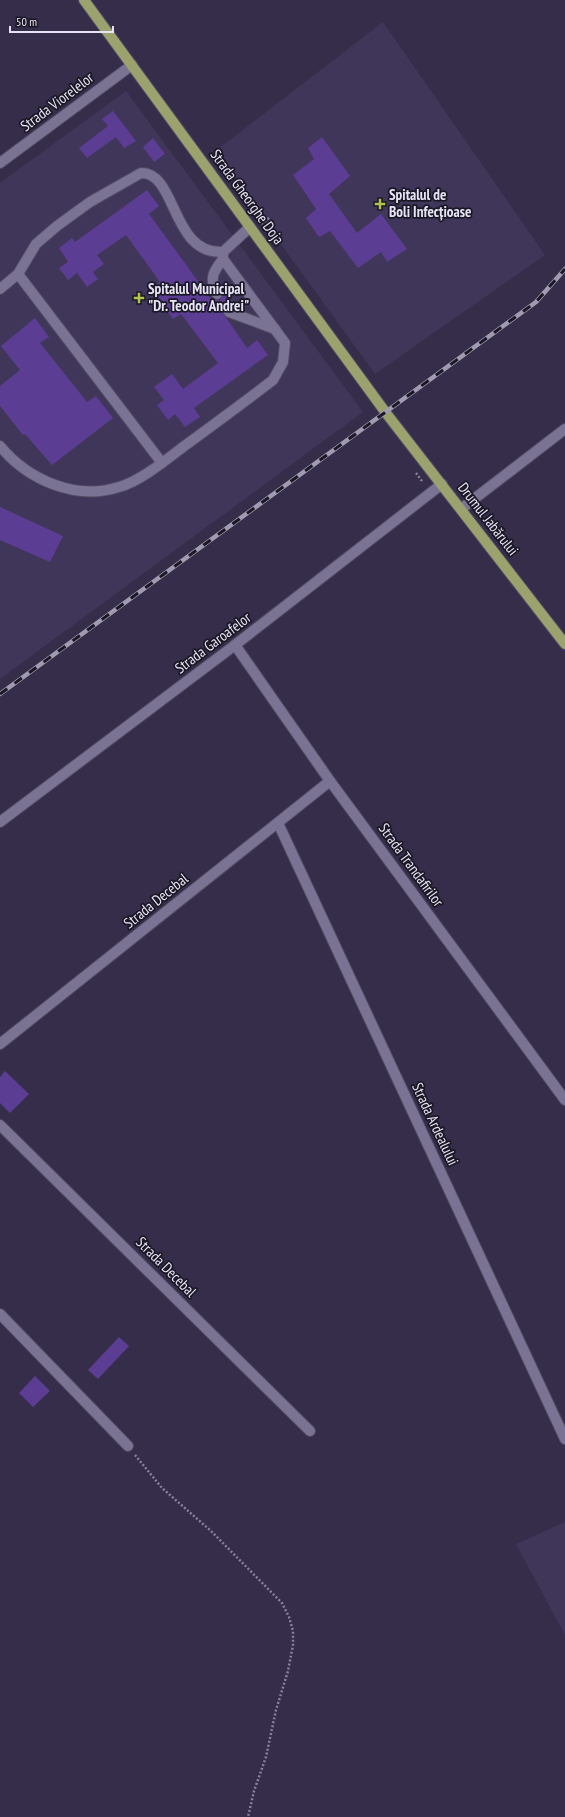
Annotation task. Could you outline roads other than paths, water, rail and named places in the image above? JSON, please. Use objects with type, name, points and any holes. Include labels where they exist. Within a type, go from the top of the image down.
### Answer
[{"type":"main road","name":"Strada Gheorghe Doja","points":[[84,0],[386,413]]},
{"type":"main road","name":"Drumul Jabărului","points":[[386,413],[565,644]]},
{"type":"street","name":"Strada Viorelelor","points":[[0,163],[132,65]]},
{"type":"street","points":[[0,288],[18,274],[36,244],[57,226],[90,202],[141,173],[148,173],[158,179],[189,236],[196,244],[206,251],[223,255],[285,343],[283,362],[273,380],[162,463],[120,487],[93,492],[73,490],[36,477],[1,448]]},
{"type":"street","points":[[216,294],[212,283],[215,270],[223,255],[250,227]]},
{"type":"street","points":[[18,274],[162,463]]},
{"type":"street","points":[[229,312],[275,329]]},
{"type":"street","points":[[461,509],[565,429]]},
{"type":"street","name":"Strada Garoafelor","points":[[0,822],[235,645],[442,484]]},
{"type":"street","name":"Strada Trandafirilor","points":[[235,645],[330,781],[565,1100]]},
{"type":"street","name":"Strada Decebal","points":[[0,1044],[330,781]]},
{"type":"street","name":"Strada Ardealului","points":[[278,823],[565,1439]]},
{"type":"street","name":"Strada Decebal","points":[[0,1125],[310,1431]]},
{"type":"street","points":[[0,1314],[128,1446]]},
{"type":"railway","points":[[0,694],[536,302],[565,269]]},
{"type":"place","name":"Spitalul de Boli Infecțioase","points":[[380,204]]},
{"type":"place","name":"Spitalul Municipal \"Dr. Teodor Andrei\"","points":[[139,298]]}]
